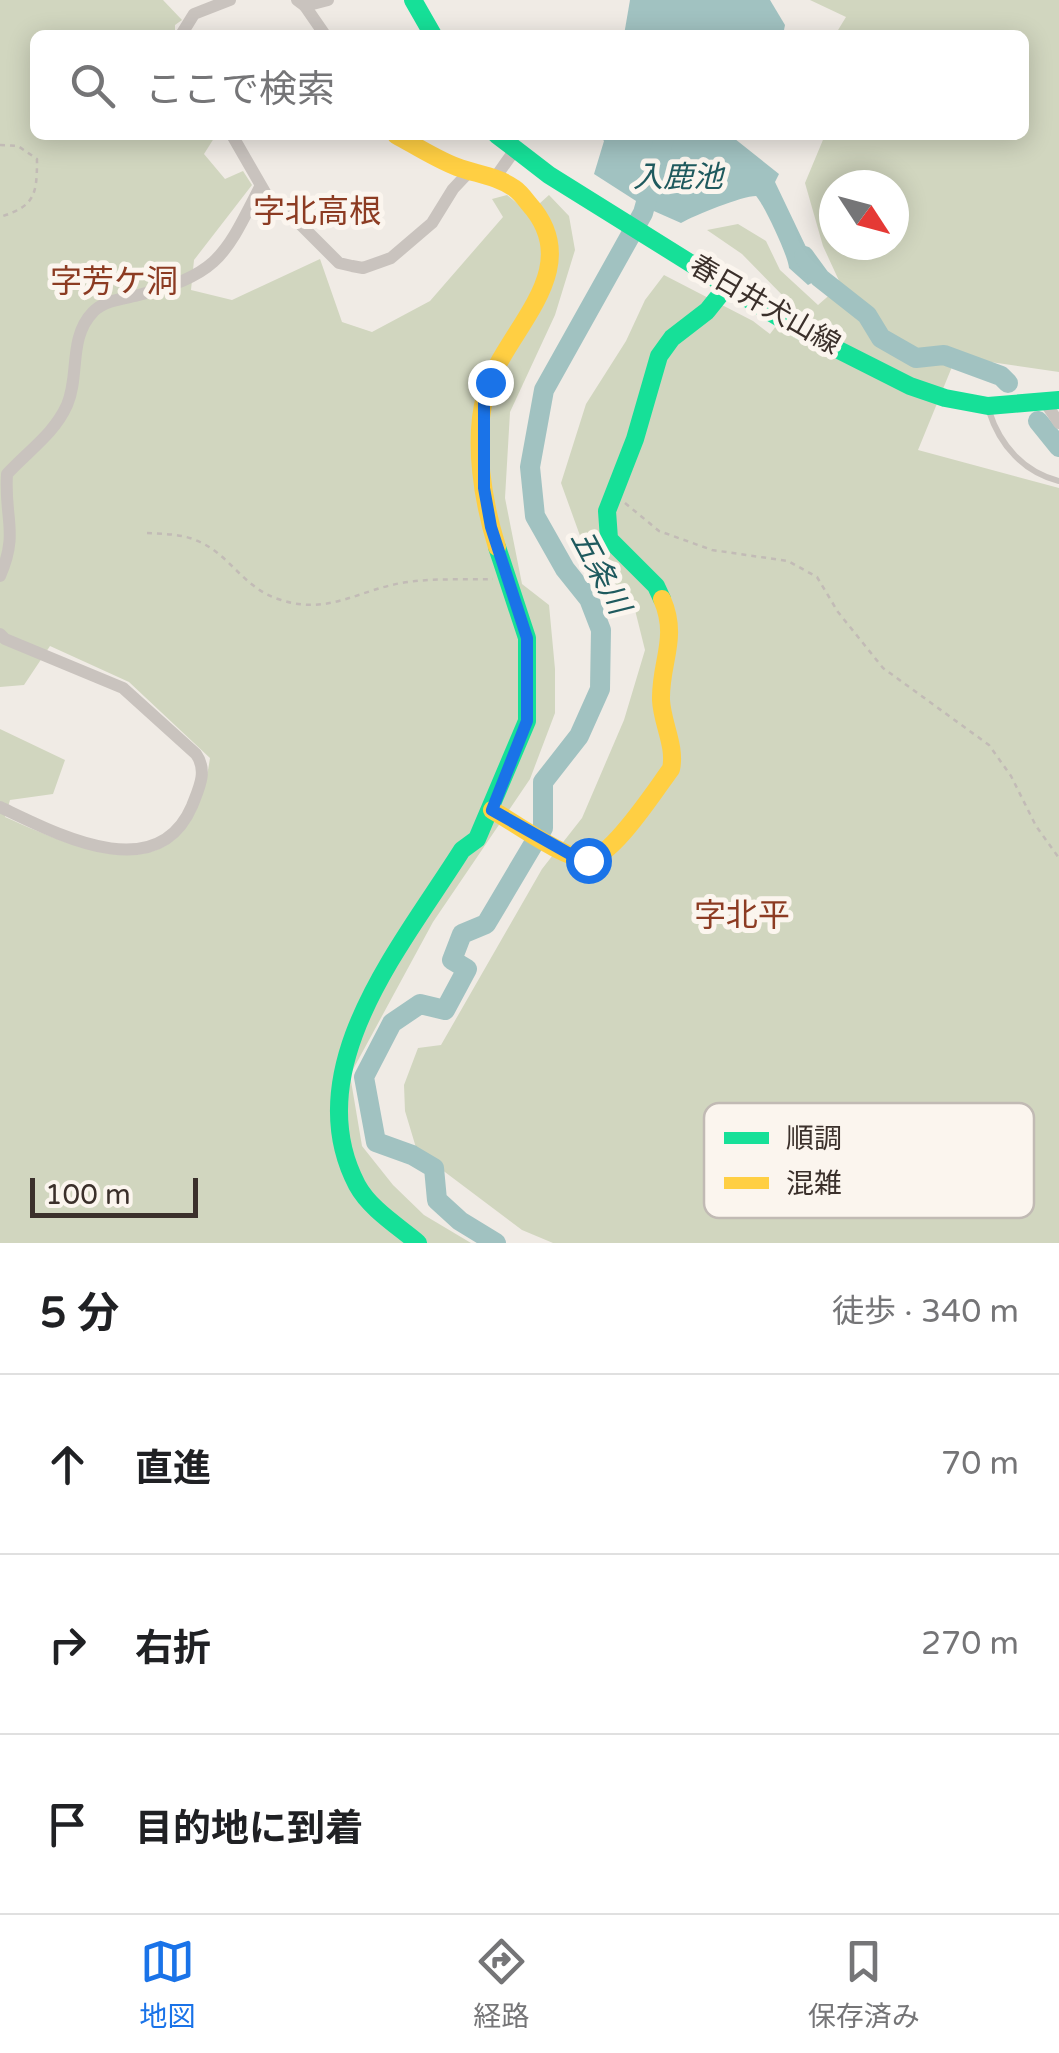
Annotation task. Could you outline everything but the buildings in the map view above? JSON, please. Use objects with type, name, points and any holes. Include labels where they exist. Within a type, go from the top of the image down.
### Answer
[{"type":"street","points":[[183,30],[200,10],[230,0]]},
{"type":"street","points":[[301,3],[328,0]]},
{"type":"street","points":[[413,0],[430,30]]},
{"type":"street","points":[[301,3],[321,30]]},
{"type":"street","points":[[235,140],[270,201],[292,216],[339,263],[363,268],[391,258],[432,224],[453,189],[470,172]]},
{"type":"street","points":[[406,140],[470,172],[495,178],[516,189],[540,216],[550,256],[544,288],[484,399],[484,488],[491,527],[527,638],[527,721],[499,814],[462,850],[378,980],[363,1010],[341,1082],[338,1110],[343,1156],[359,1189],[418,1243]]},
{"type":"street","name":"春日井犬山線","points":[[502,140],[549,176],[803,332],[910,386],[988,406],[1052,401]]},
{"type":"street","points":[[495,178],[514,151]]},
{"type":"street","points":[[0,576],[12,538],[5,500],[7,474],[42,442],[65,410],[72,392],[77,343],[83,326],[95,309],[106,303],[170,286],[212,267],[234,238],[260,186]]},
{"type":"street","points":[[499,814],[564,851],[588,860],[613,844],[671,769],[673,759],[661,699],[671,641],[667,611],[656,586],[610,539],[608,511],[636,440],[659,356],[672,338],[708,311],[727,286]]},
{"type":"street","points":[[1052,401],[1059,422]]},
{"type":"street","points":[[0,634],[5,640],[123,688],[196,754],[203,767],[200,788],[185,820],[170,838],[150,848],[116,851],[44,828],[0,807]]},
{"type":"lane","points":[[988,406],[994,428],[1008,448],[1028,468],[1059,480]]},
{"type":"path","points":[[0,145],[18,146],[36,159],[37,187],[23,210],[0,217]]},
{"type":"path","points":[[614,491],[659,531],[712,550],[788,561],[818,577],[838,612],[883,668],[989,744],[1059,858]]},
{"type":"path","points":[[147,534],[170,534],[204,544],[258,591],[282,601],[318,607],[375,588],[412,581],[510,579]]},
{"type":"green space","points":[[0,0],[163,0],[182,20],[175,30],[30,30],[30,140],[213,140],[204,154],[225,179],[243,171],[252,185],[194,260],[191,290],[232,300],[320,259],[342,322],[372,332],[430,301],[503,217],[492,199],[507,195],[529,213],[549,195],[569,216],[575,250],[555,315],[510,412],[505,498],[522,584],[549,605],[555,713],[530,779],[433,922],[350,1075],[362,1146],[393,1185],[424,1215],[471,1243],[0,1243],[0,729],[65,760],[53,794],[10,800],[5,817],[105,853],[134,855],[161,848],[182,831],[199,802],[210,758],[129,682],[50,646],[24,685],[0,687]]},
{"type":"green space","points":[[810,0],[1059,0],[1059,372],[956,357],[918,450],[1059,488],[1059,1243],[553,1243],[522,1230],[417,1151],[405,1111],[404,1085],[418,1048],[441,1045],[542,869],[582,818],[624,720],[645,650],[634,606],[583,544],[561,483],[586,404],[626,341],[645,300],[664,275],[753,321],[770,334],[792,305],[742,254],[707,230],[738,224],[766,241],[780,270],[818,305],[841,285],[829,260],[909,260],[909,170],[819,170],[819,232],[805,183],[823,140],[1029,140],[1029,30],[838,30],[846,17]]},
{"type":"water","points":[[630,0],[770,0],[785,25],[784,30],[625,30]]},
{"type":"water","name":"入鹿池","points":[[736,140],[779,174],[775,182],[806,247],[828,274],[808,285],[789,268],[776,231],[756,196],[681,223],[647,208],[594,174],[604,141]]},
{"type":"waterway","name":"五条川","points":[[496,1243],[460,1221],[437,1200],[434,1168],[376,1142],[364,1077],[392,1023],[420,1004],[445,1010],[467,969],[452,960],[462,934],[486,924],[543,828],[543,782],[579,736],[600,689],[601,630],[589,599],[565,569],[535,516],[530,467],[544,390],[643,213],[664,140]]},
{"type":"waterway","points":[[804,256],[820,278],[867,315],[881,338],[916,358],[944,355],[1001,376],[1008,383]]},
{"type":"waterway","points":[[1038,421],[1059,447]]},
{"type":"traffic: fast","points":[[413,0],[430,30]]},
{"type":"traffic: fast","points":[[504,140],[549,175],[803,332],[910,386],[988,406],[1059,400]]},
{"type":"traffic: fast","points":[[662,599],[656,586],[609,539],[607,511],[635,439],[659,356],[672,338],[707,311],[727,286]]},
{"type":"traffic: fast","points":[[418,1243],[377,1209],[357,1185],[342,1141],[339,1097],[348,1053],[364,1009],[462,850],[477,839],[527,721],[527,638],[497,547]]},
{"type":"traffic: slow","points":[[405,140],[449,164],[514,188],[545,229],[550,254],[546,278],[494,372],[481,414],[481,472],[497,547]]},
{"type":"traffic: slow","points":[[492,810],[553,847],[588,859],[609,847],[633,821],[671,769],[672,752],[661,700],[669,638],[662,599]]},
{"type":"district","name":"字北高根","points":[[317,212]]},
{"type":"district","name":"字芳ケ洞","points":[[114,282]]},
{"type":"district","name":"字北平","points":[[742,916]]},
{"type":"route","points":[[490,382],[484,399],[484,488],[491,527],[527,638],[527,721],[492,810],[577,858],[588,860]]}]
